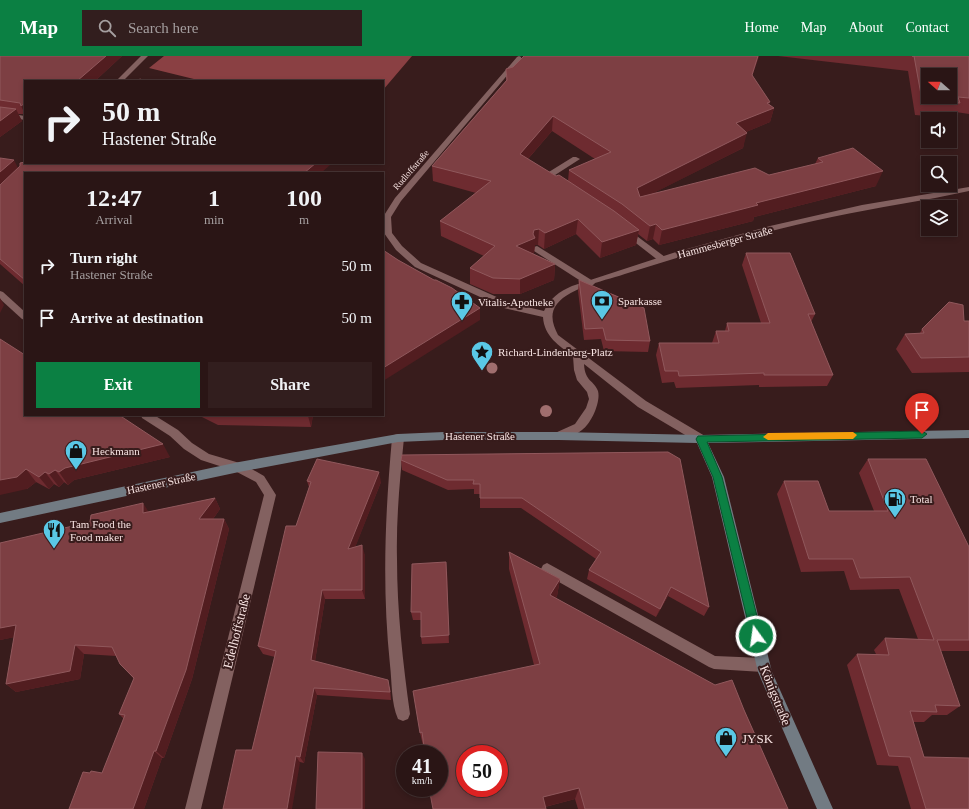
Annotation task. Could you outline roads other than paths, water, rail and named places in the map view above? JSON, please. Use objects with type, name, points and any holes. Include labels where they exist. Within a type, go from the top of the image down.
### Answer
[{"type":"main road","name":"Hastener Straße","points":[[0,518],[239,467],[398,438],[451,436],[559,436],[701,439],[969,434]]},
{"type":"main road","name":"Königstraße","points":[[701,439],[718,477],[763,666],[825,809]]},
{"type":"street","points":[[120,80],[145,56]]},
{"type":"street","name":"Rudloffstraße","points":[[519,58],[398,200],[387,218],[388,233],[399,248],[418,265],[507,306],[548,315]]},
{"type":"street","points":[[0,114],[24,118]]},
{"type":"street","points":[[559,185],[547,177],[576,159]]},
{"type":"street","name":"Hammesberger Straße","points":[[548,315],[554,300],[571,290],[662,259],[786,225],[839,213],[969,189]]},
{"type":"street","points":[[622,227],[662,259]]},
{"type":"street","points":[[537,249],[590,283]]},
{"type":"street","points":[[0,294],[24,316]]},
{"type":"street","points":[[548,315],[547,323],[555,337],[642,404],[701,439]]},
{"type":"street","points":[[559,436],[579,427],[587,417],[593,404],[594,399],[592,390],[582,380],[579,370],[578,355]]},
{"type":"street","name":"Edelhoffstraße","points":[[148,416],[174,433],[188,446],[205,457],[239,467],[260,479],[270,495],[193,809]]},
{"type":"street","points":[[398,438],[392,503],[391,576],[395,652],[403,714]]},
{"type":"street","points":[[547,568],[714,662],[763,666]]},
{"type":"place","name":"Sparkasse","points":[[602,320]]},
{"type":"place","name":"Vitalis-Apotheke","points":[[462,322]]},
{"type":"place","name":"Richard-Lindenberg-Platz","points":[[482,372]]},
{"type":"place","name":"Heckmann","points":[[76,470]]},
{"type":"place","name":"Total","points":[[895,518]]},
{"type":"place","name":"Tam Food the Food maker","points":[[54,550]]},
{"type":"place","name":"JYSK","points":[[726,758]]}]
